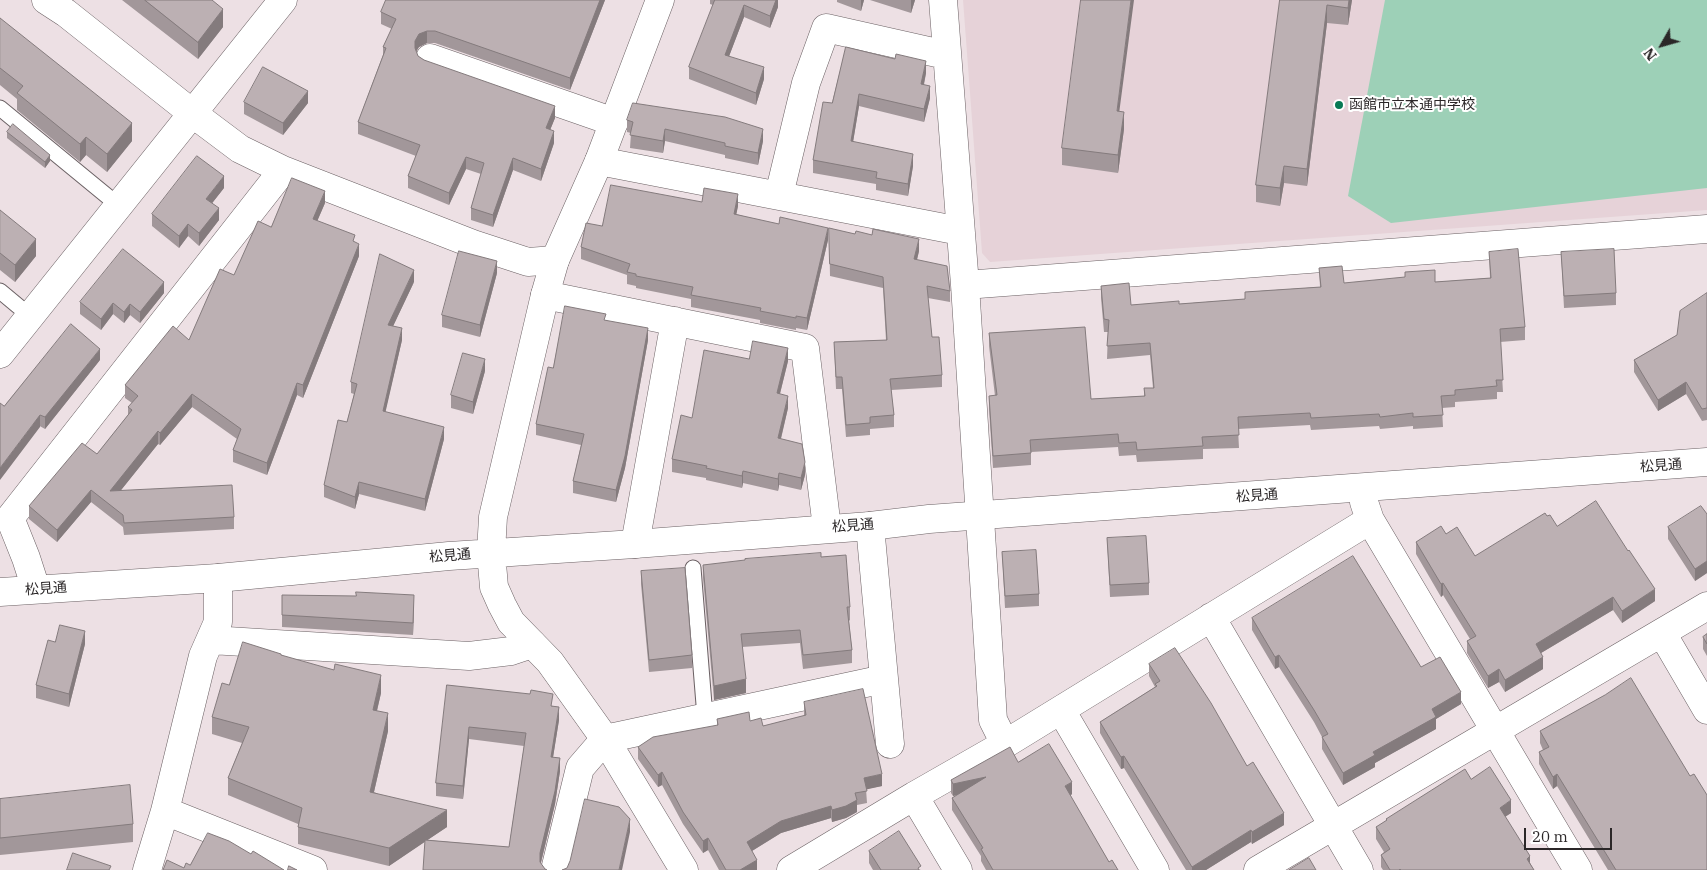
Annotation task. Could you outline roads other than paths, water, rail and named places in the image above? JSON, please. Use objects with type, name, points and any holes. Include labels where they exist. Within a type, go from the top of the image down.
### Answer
[{"type":"street","points":[[46,0],[66,13],[240,149],[283,170],[473,244],[528,262],[555,260]]},
{"type":"street","points":[[0,354],[283,0]]},
{"type":"street","points":[[943,0],[965,285],[993,720],[1004,744]]},
{"type":"street","points":[[654,2],[614,122],[599,161],[555,260],[492,517],[492,552],[494,587],[511,622],[550,662],[605,739],[684,870]]},
{"type":"street","points":[[779,195],[806,83],[826,28],[946,55]]},
{"type":"street","points":[[430,58],[614,122]]},
{"type":"street","points":[[599,161],[960,230]]},
{"type":"street","points":[[36,590],[10,518],[283,170]]},
{"type":"street","points":[[965,285],[1707,229]]},
{"type":"street","points":[[545,295],[804,348],[827,528]]},
{"type":"street","points":[[635,544],[675,321]]},
{"type":"street","name":"松見通","points":[[0,592],[218,578],[492,552],[635,544],[980,516],[1707,462]]},
{"type":"street","points":[[1360,488],[1370,520],[1578,870]]},
{"type":"street","points":[[791,870],[1061,710],[1370,520]]},
{"type":"street","points":[[870,526],[890,744]]},
{"type":"street","points":[[147,870],[165,811],[203,656],[218,622],[218,578]]},
{"type":"street","points":[[1258,870],[1707,606]]},
{"type":"street","points":[[1211,618],[1359,870]]},
{"type":"street","points":[[1662,633],[1707,710]]},
{"type":"street","points":[[211,640],[469,656],[511,651],[532,644]]},
{"type":"street","points":[[556,870],[580,768],[605,739],[884,679]]},
{"type":"street","points":[[1061,710],[1155,870]]},
{"type":"street","points":[[914,796],[958,870]]},
{"type":"street","points":[[165,811],[313,870]]},
{"type":"lane","points":[[0,108],[118,205]]},
{"type":"lane","points":[[0,291],[30,316]]},
{"type":"lane","points":[[692,568],[705,717]]},
{"type":"place","name":"函館市立本通中学校","points":[[1339,105]]}]
